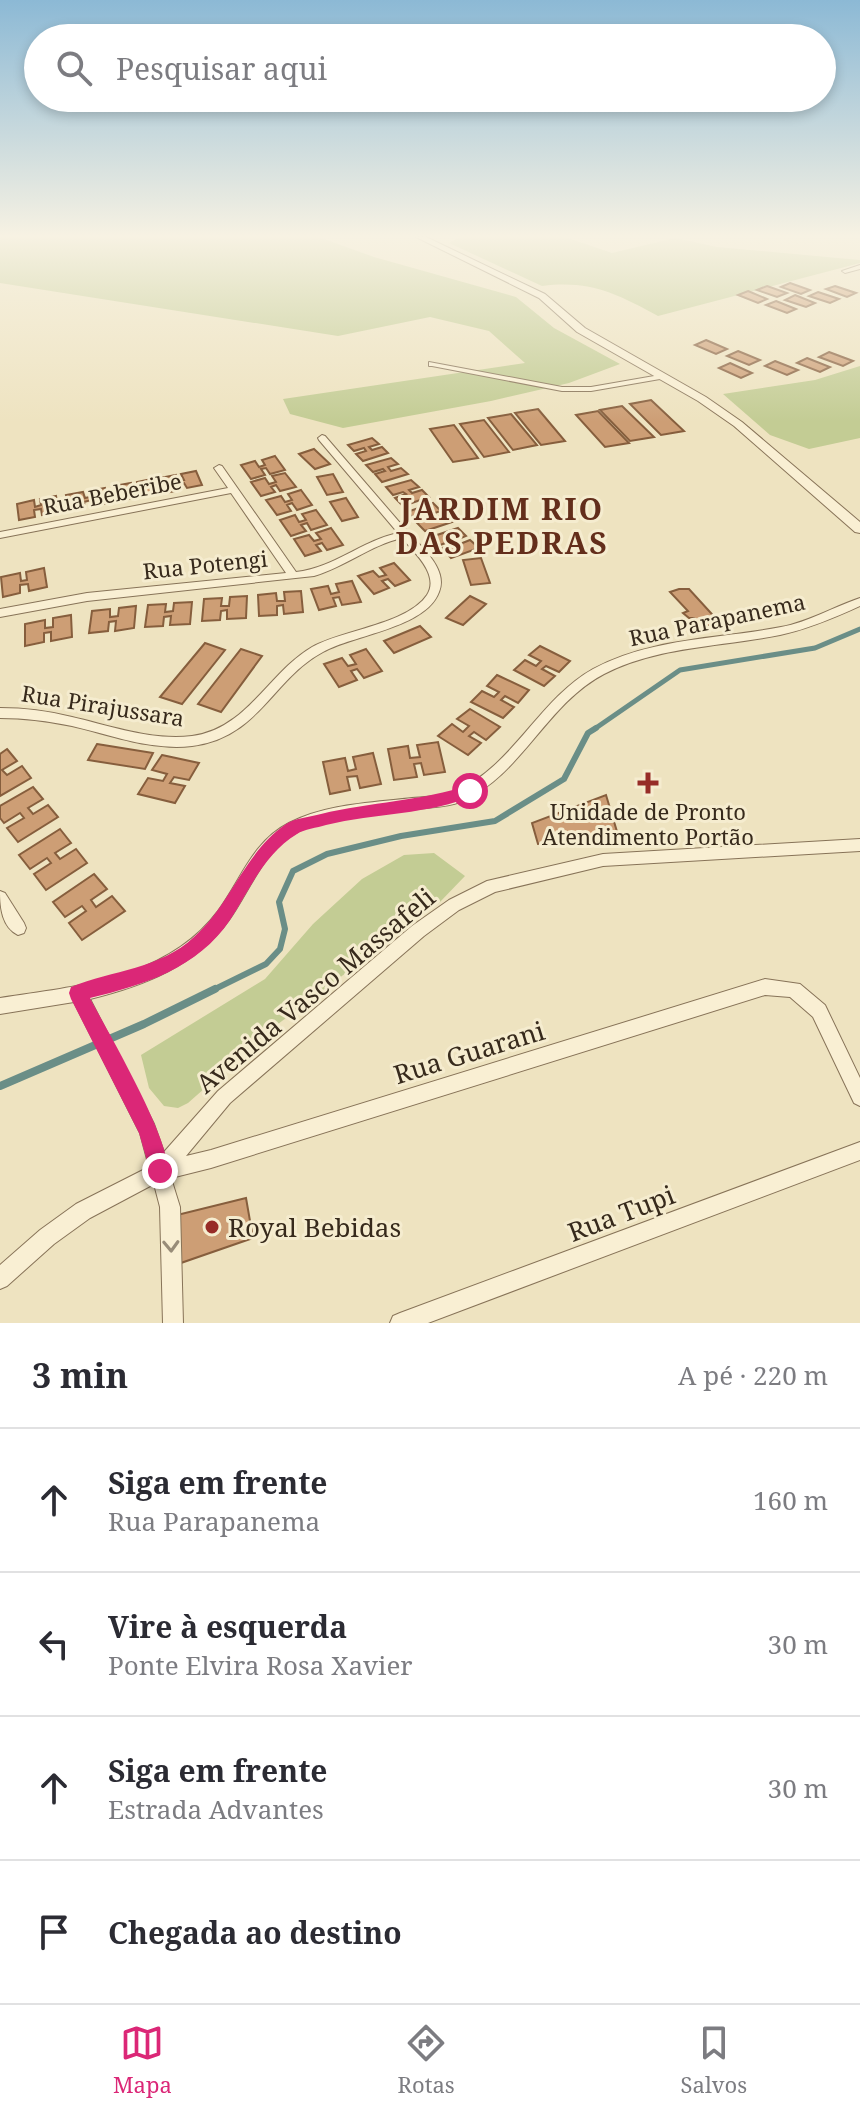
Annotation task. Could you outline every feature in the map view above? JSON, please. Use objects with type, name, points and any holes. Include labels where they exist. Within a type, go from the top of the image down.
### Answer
[{"type":"street","points":[[545,299],[581,330],[702,399],[738,424],[860,529]]},
{"type":"street","points":[[432,364],[575,390],[660,377]]},
{"type":"street","points":[[452,372],[491,375]]},
{"type":"street","name":"Rua Pirajussara","points":[[0,713],[48,717],[160,740],[190,742],[215,736],[245,720],[312,652],[333,641],[413,613],[430,599],[435,589],[435,576],[430,564],[322,438]]},
{"type":"street","points":[[219,468],[293,575]]},
{"type":"street","name":"Rua Beberibe","points":[[0,535],[232,490]]},
{"type":"street","name":"Rua Potengi","points":[[0,613],[87,597],[293,575],[334,567],[349,561],[376,541],[407,534]]},
{"type":"street","name":"Rua Parapanema","points":[[1,1006],[78,993],[134,979],[168,964],[200,944],[223,917],[262,854],[293,827],[358,811],[451,799],[487,780],[565,695],[599,672],[654,651],[784,630],[860,602]]},
{"type":"street","name":"Avenida Vasco Massafeli","points":[[0,1279],[47,1237],[83,1211],[160,1171],[224,1097],[418,931],[454,905],[492,886],[603,860],[860,845]]},
{"type":"street","points":[[0,898],[18,928]]},
{"type":"street","name":"Rua Guarani","points":[[160,1171],[211,1159],[765,987],[794,990],[819,1011],[860,1097]]},
{"type":"street","points":[[78,993],[148,1130],[160,1171],[170,1207],[173,1323]]},
{"type":"street","name":"Rua Tupi","points":[[400,1323],[860,1151]]},
{"type":"green space","points":[[100,299],[518,299],[554,328],[620,364],[569,383],[491,401],[343,428],[290,414],[283,399],[525,363],[489,331],[430,317],[338,336]]},
{"type":"green space","points":[[624,299],[724,299],[658,316]]},
{"type":"green space","points":[[860,366],[860,438],[809,449],[770,435],[723,394],[815,380]]},
{"type":"green space","points":[[434,853],[465,876],[439,903],[274,1027],[188,1103],[178,1108],[164,1106],[149,1088],[141,1055],[265,979],[313,924],[362,879],[404,855]]},
{"type":"building","points":[[747,299],[767,299],[758,303]]},
{"type":"building","points":[[804,299],[815,303],[806,307],[785,300]]},
{"type":"building","points":[[817,299],[839,299],[830,303]]},
{"type":"building","points":[[776,301],[796,309],[787,313],[766,305]]},
{"type":"building","points":[[706,340],[727,349],[716,354],[695,345]]},
{"type":"building","points":[[738,351],[760,360],[749,365],[727,356]]},
{"type":"building","points":[[829,352],[853,361],[843,366],[819,357]]},
{"type":"building","points":[[807,358],[830,367],[820,372],[797,363]]},
{"type":"building","points":[[775,361],[798,370],[787,375],[765,366]]},
{"type":"building","points":[[730,363],[752,373],[741,378],[719,368]]},
{"type":"building","points":[[651,400],[684,431],[661,435],[630,404]]},
{"type":"building","points":[[622,406],[654,437],[630,441],[600,410]]},
{"type":"building","points":[[538,409],[565,441],[541,445],[515,413]]},
{"type":"building","points":[[598,411],[629,443],[605,447],[576,415]]},
{"type":"building","points":[[511,414],[537,445],[513,450],[488,418]]},
{"type":"building","points":[[484,420],[509,452],[484,457],[460,424]]},
{"type":"building","points":[[454,425],[478,458],[453,462],[430,429]]},
{"type":"building","points":[[372,438],[379,444],[369,447],[372,450],[382,447],[388,453],[363,461],[356,454],[366,451],[364,448],[354,451],[348,445]]},
{"type":"building","points":[[314,449],[330,464],[315,469],[299,454]]},
{"type":"building","points":[[275,456],[285,470],[270,474],[266,468],[261,469],[265,475],[251,479],[241,465],[255,461],[259,467],[265,465],[262,460]]},
{"type":"building","points":[[391,458],[398,464],[388,467],[391,471],[401,468],[408,474],[382,482],[375,474],[385,471],[373,472],[366,465]]},
{"type":"building","points":[[196,471],[202,485],[187,488],[184,483],[178,484],[180,490],[165,493],[160,478],[176,475],[178,481],[184,480],[181,474]]},
{"type":"building","points":[[285,473],[296,487],[280,491],[276,485],[271,487],[275,492],[261,496],[251,482],[265,478],[269,484],[276,482],[272,476]]},
{"type":"building","points":[[333,474],[343,492],[327,495],[317,477]]},
{"type":"building","points":[[152,479],[157,494],[141,497],[139,491],[132,492],[134,498],[119,501],[114,486],[131,483],[133,489],[138,488],[137,482]]},
{"type":"building","points":[[411,480],[419,487],[409,490],[412,493],[422,490],[429,497],[403,506],[395,498],[406,494],[393,495],[386,487]]},
{"type":"building","points":[[105,488],[108,503],[92,506],[91,500],[84,502],[85,508],[70,511],[66,495],[83,492],[85,498],[90,497],[89,491]]},
{"type":"building","points":[[301,490],[312,505],[297,510],[292,503],[287,505],[291,511],[277,515],[266,500],[281,496],[285,502],[292,500],[288,494]]},
{"type":"building","points":[[56,496],[59,511],[42,515],[41,509],[34,510],[35,517],[19,520],[17,504],[34,500],[35,507],[41,505],[40,499]]},
{"type":"building","points":[[346,498],[358,517],[342,521],[330,502]]},
{"type":"building","points":[[433,503],[441,511],[431,514],[434,518],[445,515],[452,522],[425,531],[417,523],[428,519],[425,516],[415,519],[407,512]]},
{"type":"building","points":[[316,510],[327,525],[311,530],[307,523],[301,525],[306,531],[291,536],[280,520],[295,515],[299,522],[306,520],[302,514]]},
{"type":"building","points":[[331,528],[343,545],[327,550],[322,543],[316,545],[321,551],[305,556],[294,539],[309,535],[314,541],[321,539],[316,533]]},
{"type":"building","points":[[458,528],[466,536],[456,540],[460,544],[470,540],[479,548],[451,558],[442,548],[453,545],[451,541],[440,545],[431,537]]},
{"type":"building","points":[[481,558],[490,583],[471,585],[463,560]]},
{"type":"building","points":[[394,563],[410,580],[395,586],[388,579],[382,581],[389,588],[374,594],[358,576],[373,571],[379,577],[386,575],[380,568]]},
{"type":"building","points":[[44,568],[47,587],[29,591],[28,584],[20,585],[20,593],[3,597],[1,577],[20,573],[21,581],[27,580],[26,572]]},
{"type":"building","points":[[352,581],[361,602],[342,605],[339,597],[333,598],[336,606],[319,610],[311,589],[328,586],[331,594],[339,592],[336,584]]},
{"type":"building","points":[[689,589],[720,623],[703,627],[694,618],[689,618],[683,613],[688,611],[670,592]]},
{"type":"building","points":[[301,591],[303,612],[284,614],[283,605],[277,606],[277,615],[259,616],[258,595],[276,593],[277,601],[285,601],[284,592]]},
{"type":"building","points":[[247,596],[246,618],[227,619],[227,610],[221,611],[220,620],[202,621],[204,599],[222,598],[221,606],[229,606],[230,597]]},
{"type":"building","points":[[470,596],[486,604],[463,625],[446,618]]},
{"type":"building","points":[[192,602],[190,624],[170,625],[171,616],[164,617],[163,626],[145,627],[148,605],[166,604],[165,612],[173,611],[174,603]]},
{"type":"building","points":[[136,606],[134,628],[115,631],[116,621],[109,622],[108,631],[89,633],[92,611],[110,609],[110,617],[118,616],[119,608]]},
{"type":"building","points":[[71,615],[72,637],[51,641],[51,632],[44,633],[44,642],[25,646],[25,624],[45,620],[45,628],[53,627],[53,618]]},
{"type":"building","points":[[420,626],[431,637],[394,653],[384,641]]},
{"type":"building","points":[[205,643],[225,650],[182,704],[160,697]]},
{"type":"building","points":[[540,646],[570,661],[559,672],[546,666],[542,669],[555,676],[544,686],[514,670],[525,660],[536,666],[541,661],[529,655]]},
{"type":"building","points":[[241,649],[262,656],[221,712],[198,704]]},
{"type":"building","points":[[366,649],[382,671],[364,678],[357,669],[351,671],[357,680],[339,687],[324,664],[342,658],[348,666],[356,664],[350,655]]},
{"type":"building","points":[[497,675],[529,690],[518,703],[505,696],[501,700],[514,707],[503,718],[471,702],[482,691],[494,697],[499,692],[487,686]]},
{"type":"building","points":[[470,709],[500,727],[486,740],[474,732],[469,736],[481,743],[468,755],[438,736],[452,724],[463,732],[469,726],[457,719]]},
{"type":"building","points":[[438,742],[445,772],[424,775],[421,763],[414,764],[417,777],[394,780],[388,749],[408,746],[410,758],[420,757],[417,745]]},
{"type":"building","points":[[97,744],[153,753],[145,769],[88,760]]},
{"type":"building","points":[[7,749],[17,761],[2,770],[7,775],[22,766],[31,778],[0,796],[0,754]]},
{"type":"building","points":[[373,753],[381,784],[360,788],[357,776],[347,777],[350,790],[330,794],[323,762],[345,758],[348,771],[356,769],[353,757]]},
{"type":"building","points":[[162,755],[199,763],[189,780],[174,777],[170,783],[185,786],[175,803],[138,794],[148,778],[163,781],[167,774],[152,770]]},
{"type":"building","points":[[33,787],[43,799],[28,808],[33,814],[48,805],[58,817],[18,842],[7,828],[24,818],[20,813],[4,823],[0,818],[0,806]]},
{"type":"building","points":[[606,795],[618,835],[538,844],[532,823]]},
{"type":"building","points":[[60,829],[71,843],[55,853],[60,859],[76,849],[87,863],[46,890],[34,874],[51,863],[47,858],[30,869],[19,855]]},
{"type":"building","points":[[94,874],[107,889],[91,900],[96,907],[112,896],[125,911],[82,940],[69,923],[86,911],[82,906],[65,917],[53,902]]},
{"type":"building","name":"Royal Bebidas","points":[[246,1198],[253,1238],[175,1265],[173,1216]]},
{"type":"waterway","points":[[595,729],[680,670],[815,648],[860,629]]},
{"type":"waterway","points":[[211,991],[266,964],[280,949],[285,929],[279,902],[293,871],[327,854],[401,836],[495,821],[564,779],[588,733],[595,729]]},
{"type":"waterway","points":[[0,1086],[144,1024],[215,989]]},
{"type":"place","name":"Unidade de Pronto Atendimento Portão","points":[[648,783]]},
{"type":"place","name":"Royal Bebidas","points":[[212,1227]]},
{"type":"district","name":"JARDIM RIO DAS PEDRAS","points":[[502,525]]},
{"type":"route","points":[[160,1171],[148,1130],[78,993],[134,979],[168,964],[200,944],[223,917],[262,854],[293,827],[319,818],[358,811],[451,799],[470,791]]}]
